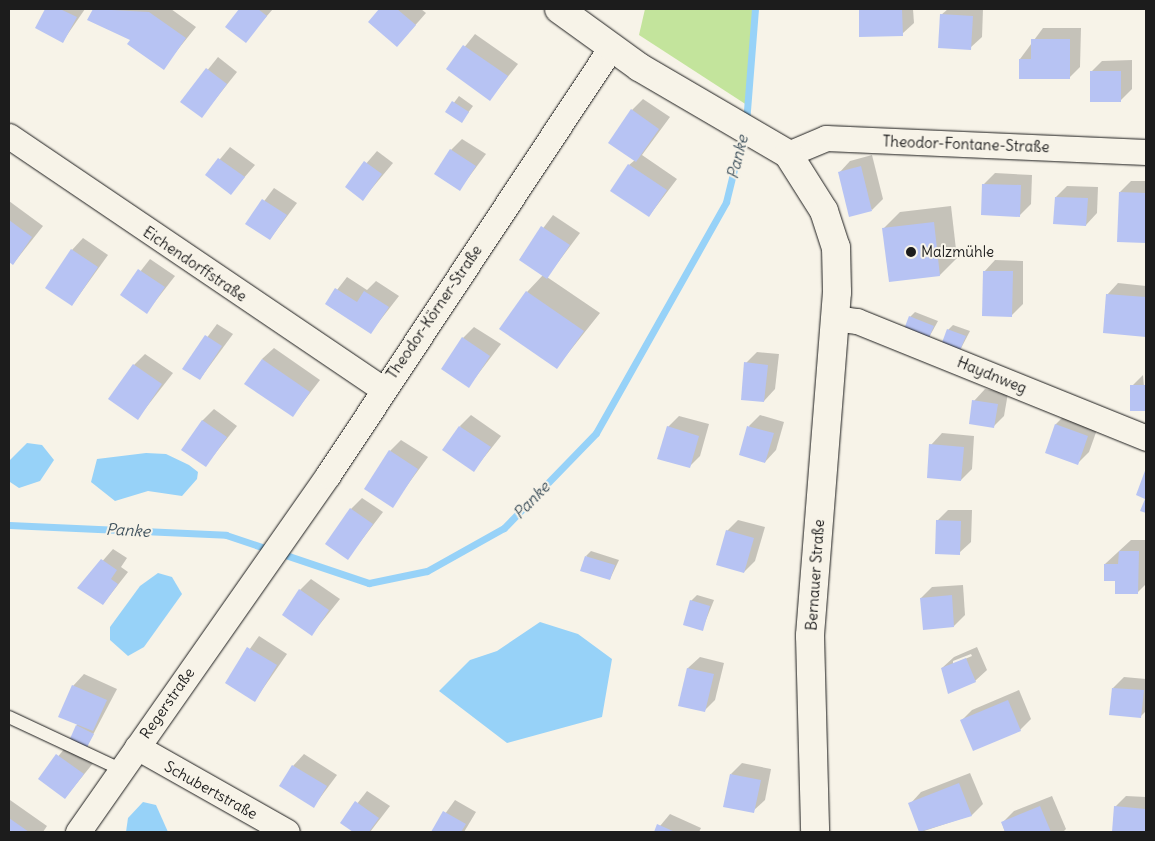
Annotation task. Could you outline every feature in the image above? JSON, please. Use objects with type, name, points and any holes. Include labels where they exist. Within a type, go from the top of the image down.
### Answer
[{"type":"main road","points":[[559,9],[610,49],[756,132],[788,154]]},
{"type":"main road","name":"Bernauer Straße","points":[[788,154],[820,203],[836,248],[835,318],[810,636],[815,832]]},
{"type":"street","name":"Theodor-Körner-Straße","points":[[256,575],[383,389],[610,49]]},
{"type":"street","name":"Eichendorffstraße","points":[[9,136],[383,389]]},
{"type":"street","name":"Theodor-Fontane-Straße","points":[[788,154],[826,138],[1146,152]]},
{"type":"street","name":"Haydnweg","points":[[835,318],[857,321],[1146,438]]},
{"type":"street","name":"Regerstraße","points":[[78,832],[256,575]]},
{"type":"street","name":"Schubertstraße","points":[[137,746],[287,832]]},
{"type":"lane","points":[[9,717],[120,769]]},
{"type":"green space","points":[[645,9],[754,9],[750,107],[639,35]]},
{"type":"water","points":[[27,443],[42,445],[54,460],[40,481],[19,488],[10,482],[9,461]]},
{"type":"water","points":[[146,453],[166,454],[189,465],[198,472],[197,479],[182,496],[148,491],[115,501],[91,482],[97,459]]},
{"type":"water","points":[[158,573],[172,577],[182,594],[144,647],[128,656],[110,640],[110,627],[140,586]]},
{"type":"water","points":[[540,622],[578,634],[612,659],[602,717],[507,743],[439,691],[470,660],[497,651]]},
{"type":"water","points":[[143,802],[156,805],[168,832],[126,832],[128,818]]},
{"type":"building","points":[[45,9],[60,9],[77,17],[63,43],[35,28]]},
{"type":"building","points":[[93,9],[149,12],[186,38],[164,70],[127,44],[130,40],[87,20]]},
{"type":"building","points":[[239,9],[258,9],[267,16],[246,43],[225,27]]},
{"type":"building","points":[[379,9],[397,9],[416,25],[397,47],[368,22]]},
{"type":"building","points":[[859,9],[902,9],[903,36],[859,37]]},
{"type":"building","points":[[940,14],[973,16],[971,50],[938,48]]},
{"type":"building","points":[[1031,39],[1070,39],[1070,79],[1019,79],[1019,59],[1031,59]]},
{"type":"building","points":[[463,45],[508,76],[490,101],[446,69]]},
{"type":"building","points":[[206,68],[227,84],[202,118],[180,102]]},
{"type":"building","points":[[1090,71],[1121,71],[1121,102],[1090,102]]},
{"type":"building","points":[[452,101],[469,112],[462,123],[445,112]]},
{"type":"building","points":[[631,109],[659,129],[636,162],[608,143]]},
{"type":"building","points":[[450,149],[476,166],[460,191],[434,174]]},
{"type":"building","points":[[218,158],[245,177],[231,195],[205,175]]},
{"type":"building","points":[[364,161],[382,174],[363,201],[345,187]]},
{"type":"building","points":[[628,164],[667,190],[649,217],[610,191]]},
{"type":"building","points":[[861,166],[872,211],[849,217],[838,172]]},
{"type":"building","points":[[982,184],[1021,185],[1020,217],[981,215]]},
{"type":"building","points":[[1119,192],[1146,193],[1146,243],[1117,242]]},
{"type":"building","points":[[1055,197],[1088,198],[1086,226],[1053,224]]},
{"type":"building","points":[[262,199],[287,215],[270,240],[245,224]]},
{"type":"building","points":[[9,220],[32,237],[13,265],[9,262]]},
{"type":"building","name":"Malzmühle","points":[[934,222],[940,276],[889,282],[882,228]]},
{"type":"building","points":[[541,226],[570,245],[547,279],[519,260]]},
{"type":"building","points":[[71,249],[98,267],[72,306],[45,288]]},
{"type":"building","points":[[138,269],[165,287],[147,314],[120,295]]},
{"type":"building","points":[[983,271],[1013,271],[1012,317],[982,316]]},
{"type":"building","points":[[335,288],[357,302],[364,291],[389,307],[371,334],[325,304]]},
{"type":"building","points":[[526,291],[584,331],[557,369],[499,329]]},
{"type":"building","points":[[1106,294],[1146,297],[1146,337],[1103,333]]},
{"type":"building","points":[[909,316],[934,326],[927,342],[903,332]]},
{"type":"building","points":[[947,329],[966,336],[958,355],[940,348]]},
{"type":"building","points":[[205,335],[222,346],[200,380],[182,369]]},
{"type":"building","points":[[462,337],[490,356],[469,388],[441,369]]},
{"type":"building","points":[[262,359],[310,392],[293,417],[244,384]]},
{"type":"building","points":[[744,362],[768,365],[764,402],[741,400]]},
{"type":"building","points":[[133,364],[162,384],[138,420],[108,399]]},
{"type":"building","points":[[1130,385],[1146,385],[1146,411],[1130,411]]},
{"type":"building","points":[[972,400],[998,404],[994,428],[969,424]]},
{"type":"building","points":[[202,420],[227,437],[206,467],[181,450]]},
{"type":"building","points":[[1055,424],[1088,436],[1078,465],[1045,453]]},
{"type":"building","points":[[459,426],[491,447],[474,472],[442,450]]},
{"type":"building","points":[[667,426],[699,436],[690,468],[657,459]]},
{"type":"building","points":[[747,426],[774,433],[765,463],[739,455]]},
{"type":"building","points":[[929,444],[964,447],[961,481],[927,478]]},
{"type":"building","points":[[389,450],[418,469],[393,508],[364,489]]},
{"type":"building","points":[[1146,468],[1146,513],[1140,511],[1145,499],[1136,495]]},
{"type":"building","points":[[350,508],[373,524],[348,560],[325,544]]},
{"type":"building","points":[[936,520],[961,521],[960,555],[935,554]]},
{"type":"building","points":[[726,530],[754,538],[744,573],[716,565]]},
{"type":"building","points":[[1119,551],[1139,551],[1138,594],[1115,594],[1115,581],[1104,581],[1104,564],[1118,564]]},
{"type":"building","points":[[585,556],[615,565],[610,580],[580,571]]},
{"type":"building","points":[[101,559],[117,570],[111,579],[118,584],[103,605],[77,588]]},
{"type":"building","points":[[299,589],[329,610],[312,636],[282,615]]},
{"type":"building","points":[[952,595],[954,627],[923,630],[920,598]]},
{"type":"building","points":[[690,600],[710,606],[703,631],[683,625]]},
{"type":"building","points":[[247,647],[277,665],[255,702],[225,683]]},
{"type":"building","points":[[966,658],[976,682],[948,694],[941,668]]},
{"type":"building","points":[[687,668],[714,674],[705,712],[678,706]]},
{"type":"building","points":[[72,685],[107,700],[93,731],[58,717]]},
{"type":"building","points":[[1112,688],[1144,690],[1141,718],[1109,715]]},
{"type":"building","points":[[1008,700],[1021,731],[973,751],[960,720]]},
{"type":"building","points":[[76,725],[94,734],[86,749],[69,741]]},
{"type":"building","points":[[56,754],[84,774],[65,799],[38,779]]},
{"type":"building","points":[[292,765],[327,786],[314,808],[279,786]]},
{"type":"building","points":[[730,774],[761,780],[754,813],[723,807]]},
{"type":"building","points":[[959,783],[972,816],[919,832],[908,803]]},
{"type":"building","points":[[355,801],[379,818],[369,832],[353,832],[340,823]]},
{"type":"building","points":[[1040,806],[1051,832],[1005,832],[1001,822]]},
{"type":"building","points":[[1114,806],[1146,809],[1146,832],[1112,832]]},
{"type":"building","points":[[443,811],[466,824],[461,832],[431,832]]},
{"type":"building","points":[[9,818],[29,832],[9,832]]},
{"type":"building","points":[[657,824],[675,832],[654,832]]},
{"type":"waterway","name":"Panke","points":[[746,123],[755,9]]},
{"type":"waterway","name":"Panke","points":[[9,525],[226,535],[369,583],[427,571],[504,528],[596,433],[726,202],[743,133]]},
{"type":"place","name":"Malzmühle","points":[[911,252]]}]
